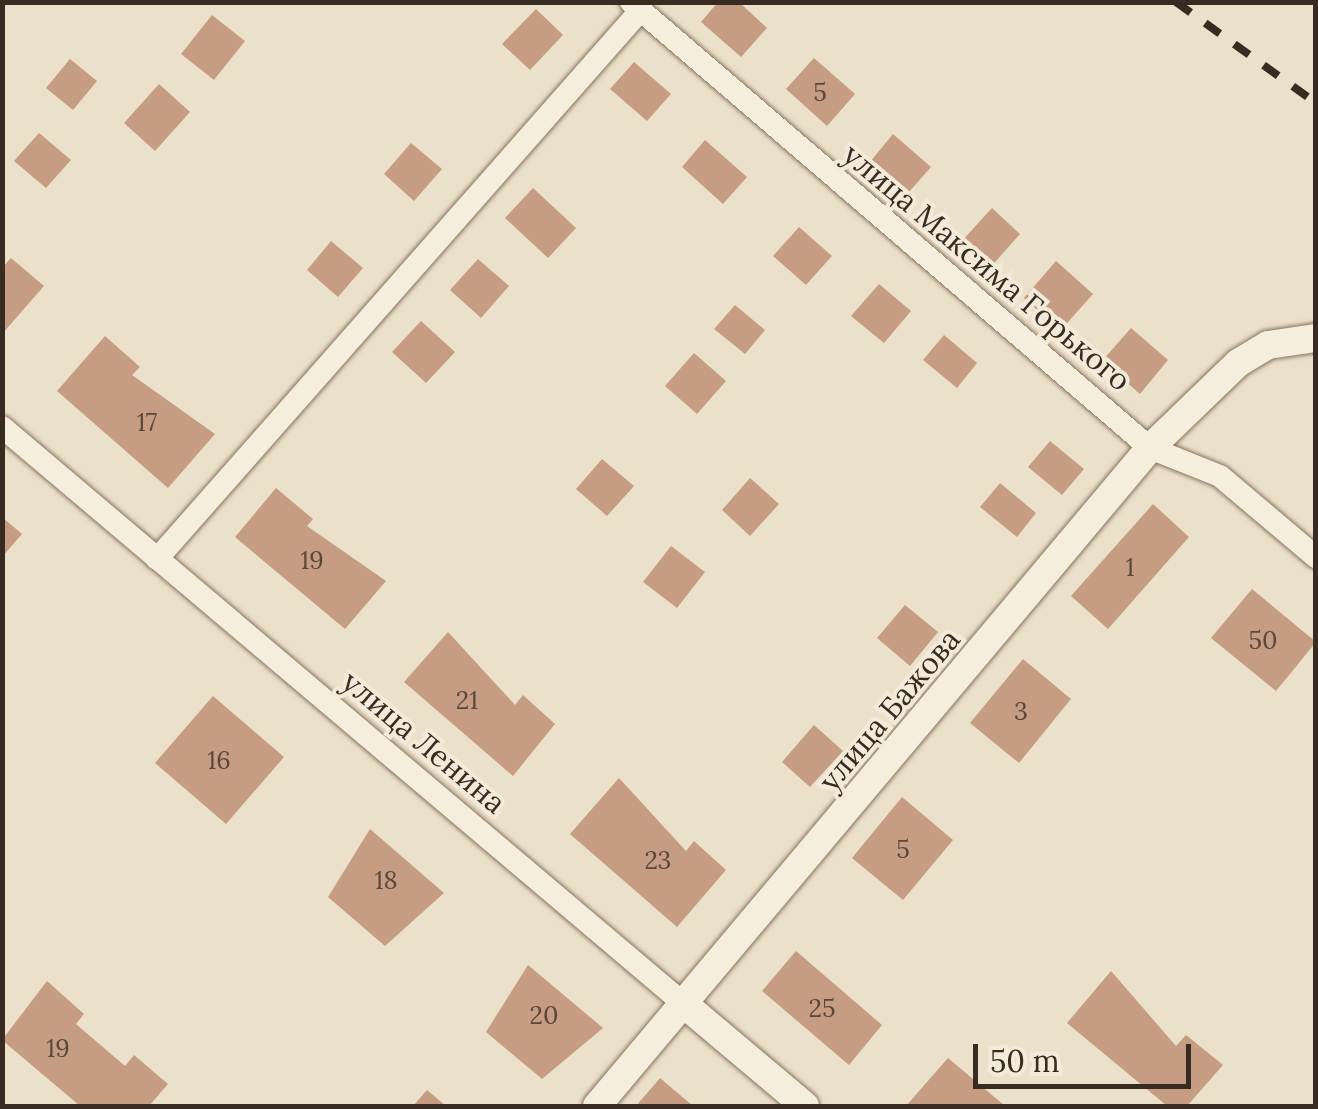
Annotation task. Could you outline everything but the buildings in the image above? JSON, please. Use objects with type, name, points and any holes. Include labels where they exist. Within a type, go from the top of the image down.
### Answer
[{"type":"street","name":"улица Максима Горького","points":[[636,7],[1150,448],[1220,476],[1316,557]]},
{"type":"street","points":[[156,559],[636,7]]},
{"type":"street","name":"улица Бажова","points":[[598,1106],[1150,448],[1238,363],[1268,344],[1316,338]]},
{"type":"street","name":"улица Ленина","points":[[2,428],[805,1106]]},
{"type":"railway","points":[[1176,2],[1316,103]]}]
